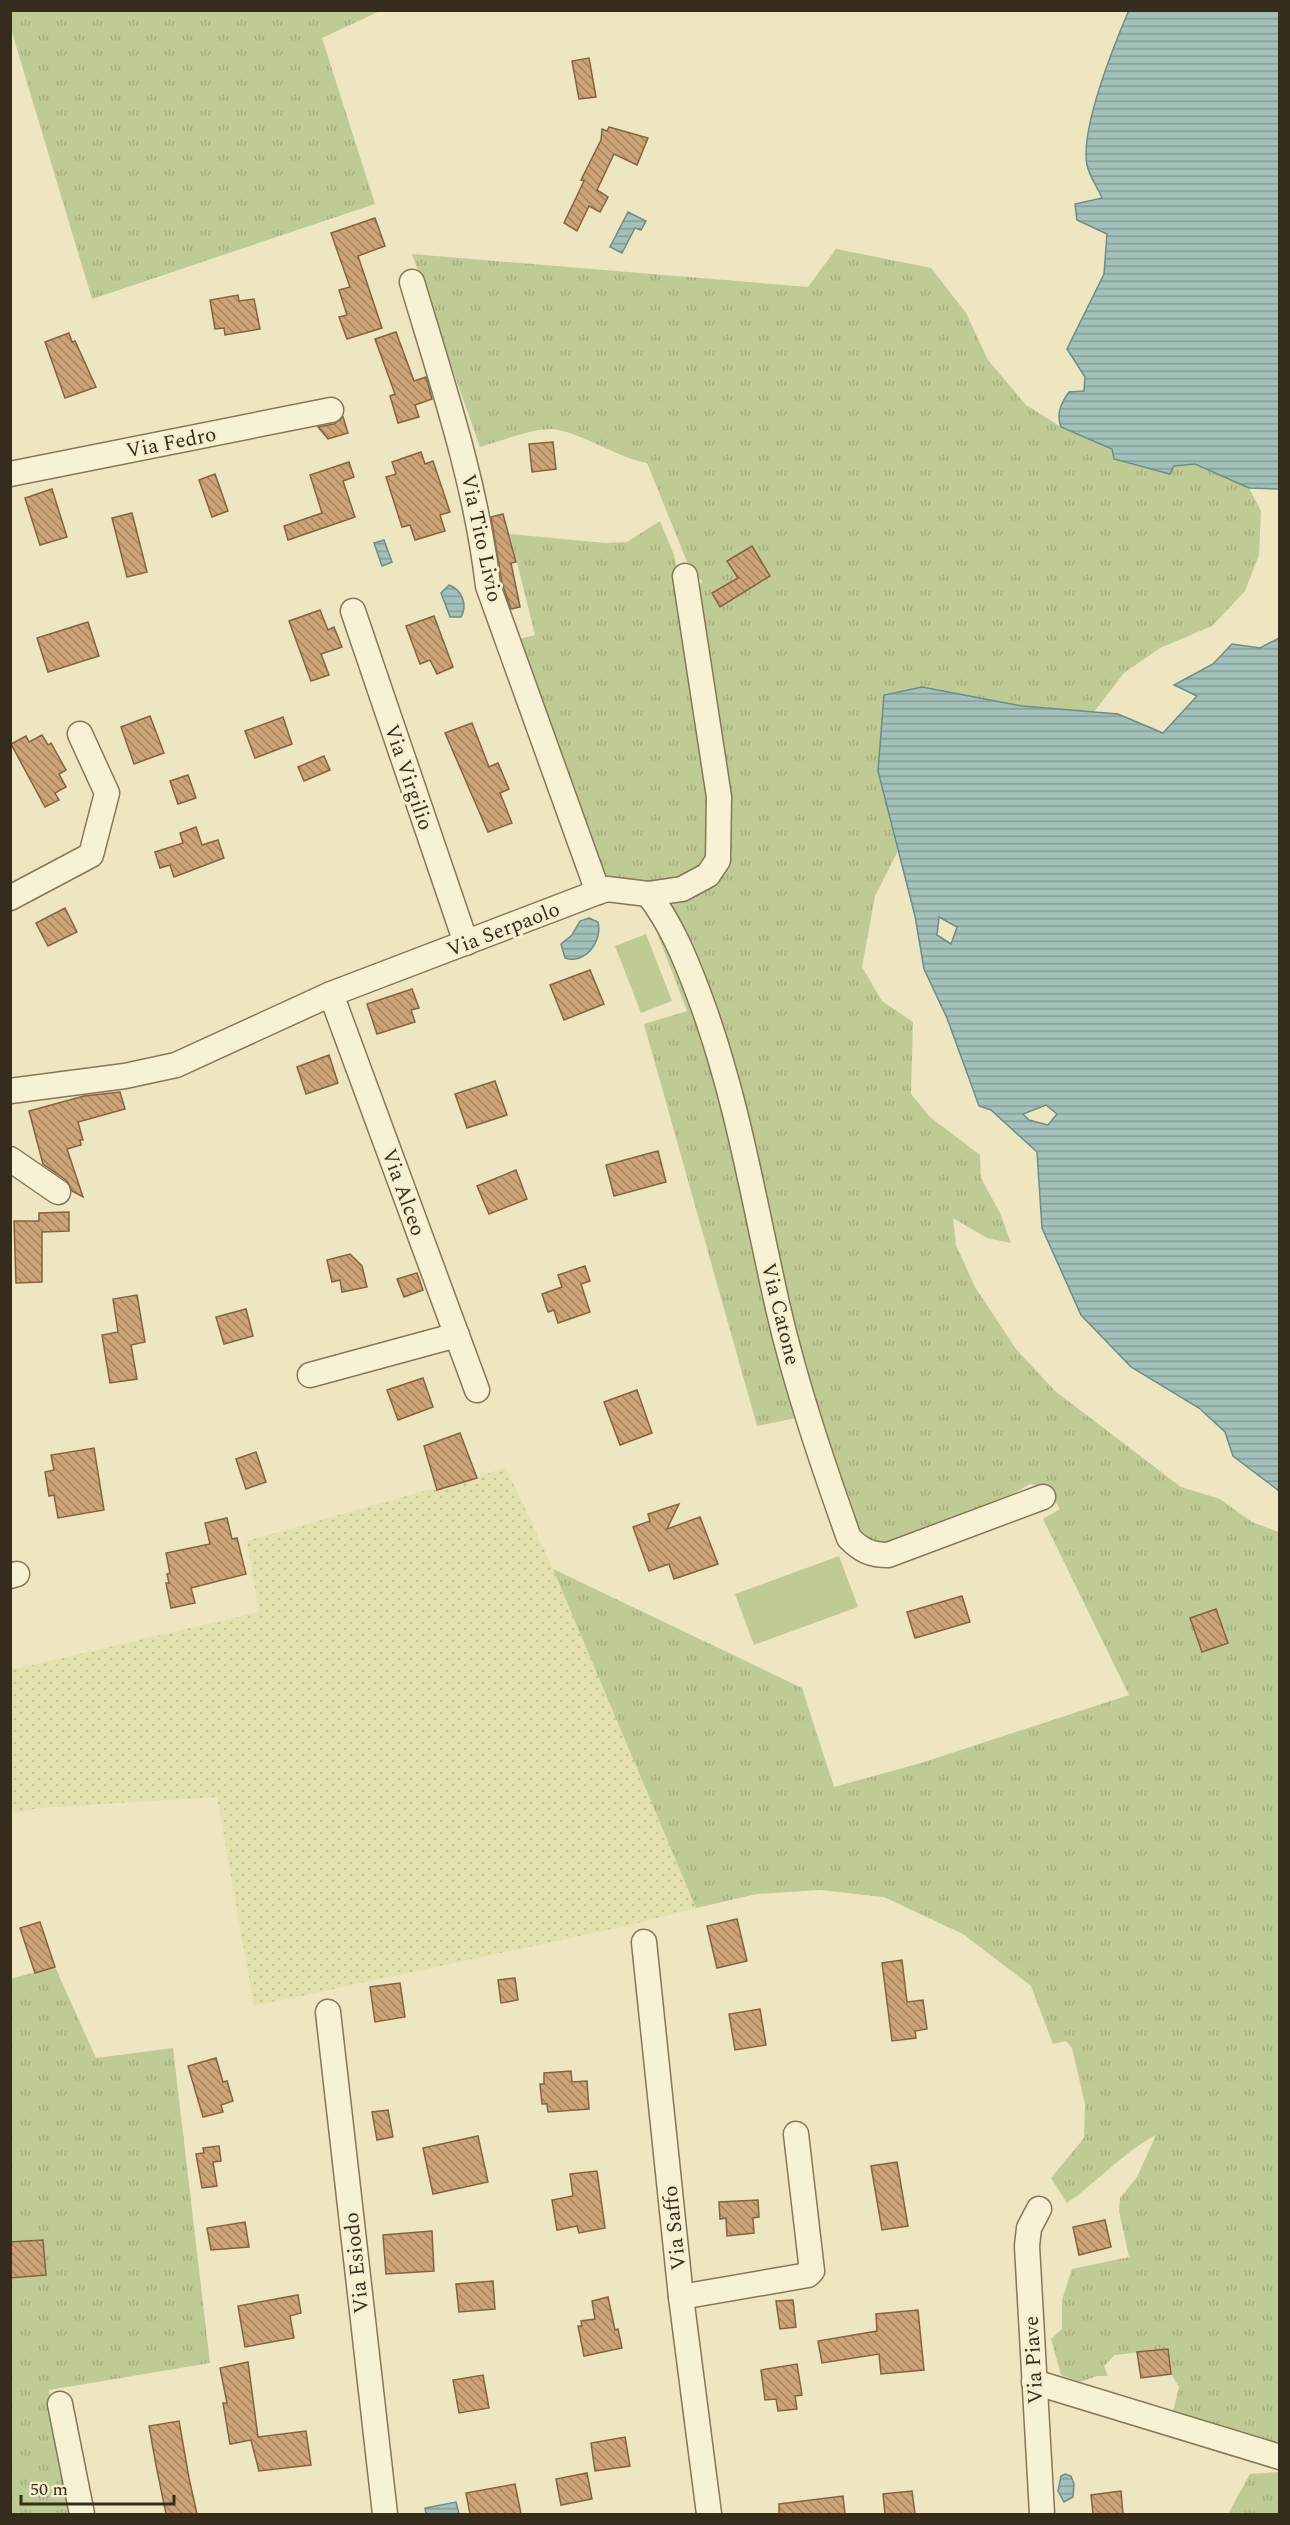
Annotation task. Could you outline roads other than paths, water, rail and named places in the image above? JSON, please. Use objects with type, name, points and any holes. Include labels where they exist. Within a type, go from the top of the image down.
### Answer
[{"type":"street","name":"Via Tito Livio","points":[[412,282],[471,481],[482,536],[488,586],[598,892]]},
{"type":"street","name":"Via Fedro","points":[[10,474],[332,410]]},
{"type":"street","name":"Via Serpaolo","points":[[10,1091],[125,1076],[176,1065],[331,994],[598,892],[615,889],[648,894],[682,889],[708,875],[718,860],[718,797],[685,576]]},
{"type":"street","name":"Via Virgilio","points":[[353,611],[466,943]]},
{"type":"street","points":[[10,898],[91,855],[107,793],[80,734]]},
{"type":"street","name":"Via Catone","points":[[648,894],[663,913],[693,979],[716,1041],[731,1090],[782,1321],[811,1431],[849,1538],[860,1549],[874,1555],[888,1555],[1043,1497]]},
{"type":"street","name":"Via Alceo","points":[[331,994],[477,1390]]},
{"type":"street","points":[[10,1159],[58,1192]]},
{"type":"street","points":[[310,1375],[457,1335]]},
{"type":"street","name":"Via Saffo","points":[[644,1942],[681,2298],[709,2514]]},
{"type":"street","name":"Via Esiodo","points":[[328,2012],[385,2514]]},
{"type":"street","points":[[681,2298],[808,2275],[812,2271],[796,2134]]},
{"type":"street","name":"Via Piave","points":[[1039,2209],[1029,2228],[1027,2246],[1042,2514]]},
{"type":"street","points":[[1035,2382],[1080,2398],[1280,2457]]},
{"type":"street","points":[[60,2404],[82,2514]]},
{"type":"water","points":[[1129,10],[1279,11],[1279,489],[1249,488],[1195,464],[1174,466],[1170,474],[1114,459],[1112,449],[1061,427],[1059,413],[1066,396],[1069,392],[1084,391],[1085,377],[1067,349],[1104,274],[1107,234],[1077,220],[1075,204],[1102,198],[1087,165],[1088,131],[1100,87]]},
{"type":"water","points":[[628,212],[646,221],[641,230],[635,228],[622,253],[610,247]]},
{"type":"water","points":[[384,540],[392,562],[382,566],[374,543]]},
{"type":"water","points":[[449,585],[457,590],[464,603],[461,617],[450,617],[441,593]]},
{"type":"water","points":[[1279,638],[1279,1491],[1233,1456],[1225,1432],[1199,1408],[1131,1367],[1081,1315],[1042,1228],[1037,1152],[991,1110],[979,1106],[947,1018],[924,969],[915,916],[878,771],[884,695],[922,687],[1022,706],[1118,714],[1163,733],[1197,696],[1174,685],[1213,664],[1232,644],[1260,648]],"holes":[[[939,917],[957,927],[951,944],[937,935]],[[1046,1105],[1057,1114],[1048,1125],[1029,1120],[1023,1114]]]},
{"type":"water","points":[[589,918],[598,922],[598,937],[595,944],[586,955],[572,959],[565,958],[561,944],[572,935],[580,921]]},
{"type":"water","points":[[1065,2474],[1071,2476],[1074,2484],[1073,2497],[1064,2502],[1058,2491],[1061,2476]]},
{"type":"water","points":[[456,2502],[459,2514],[426,2514],[425,2508]]}]
